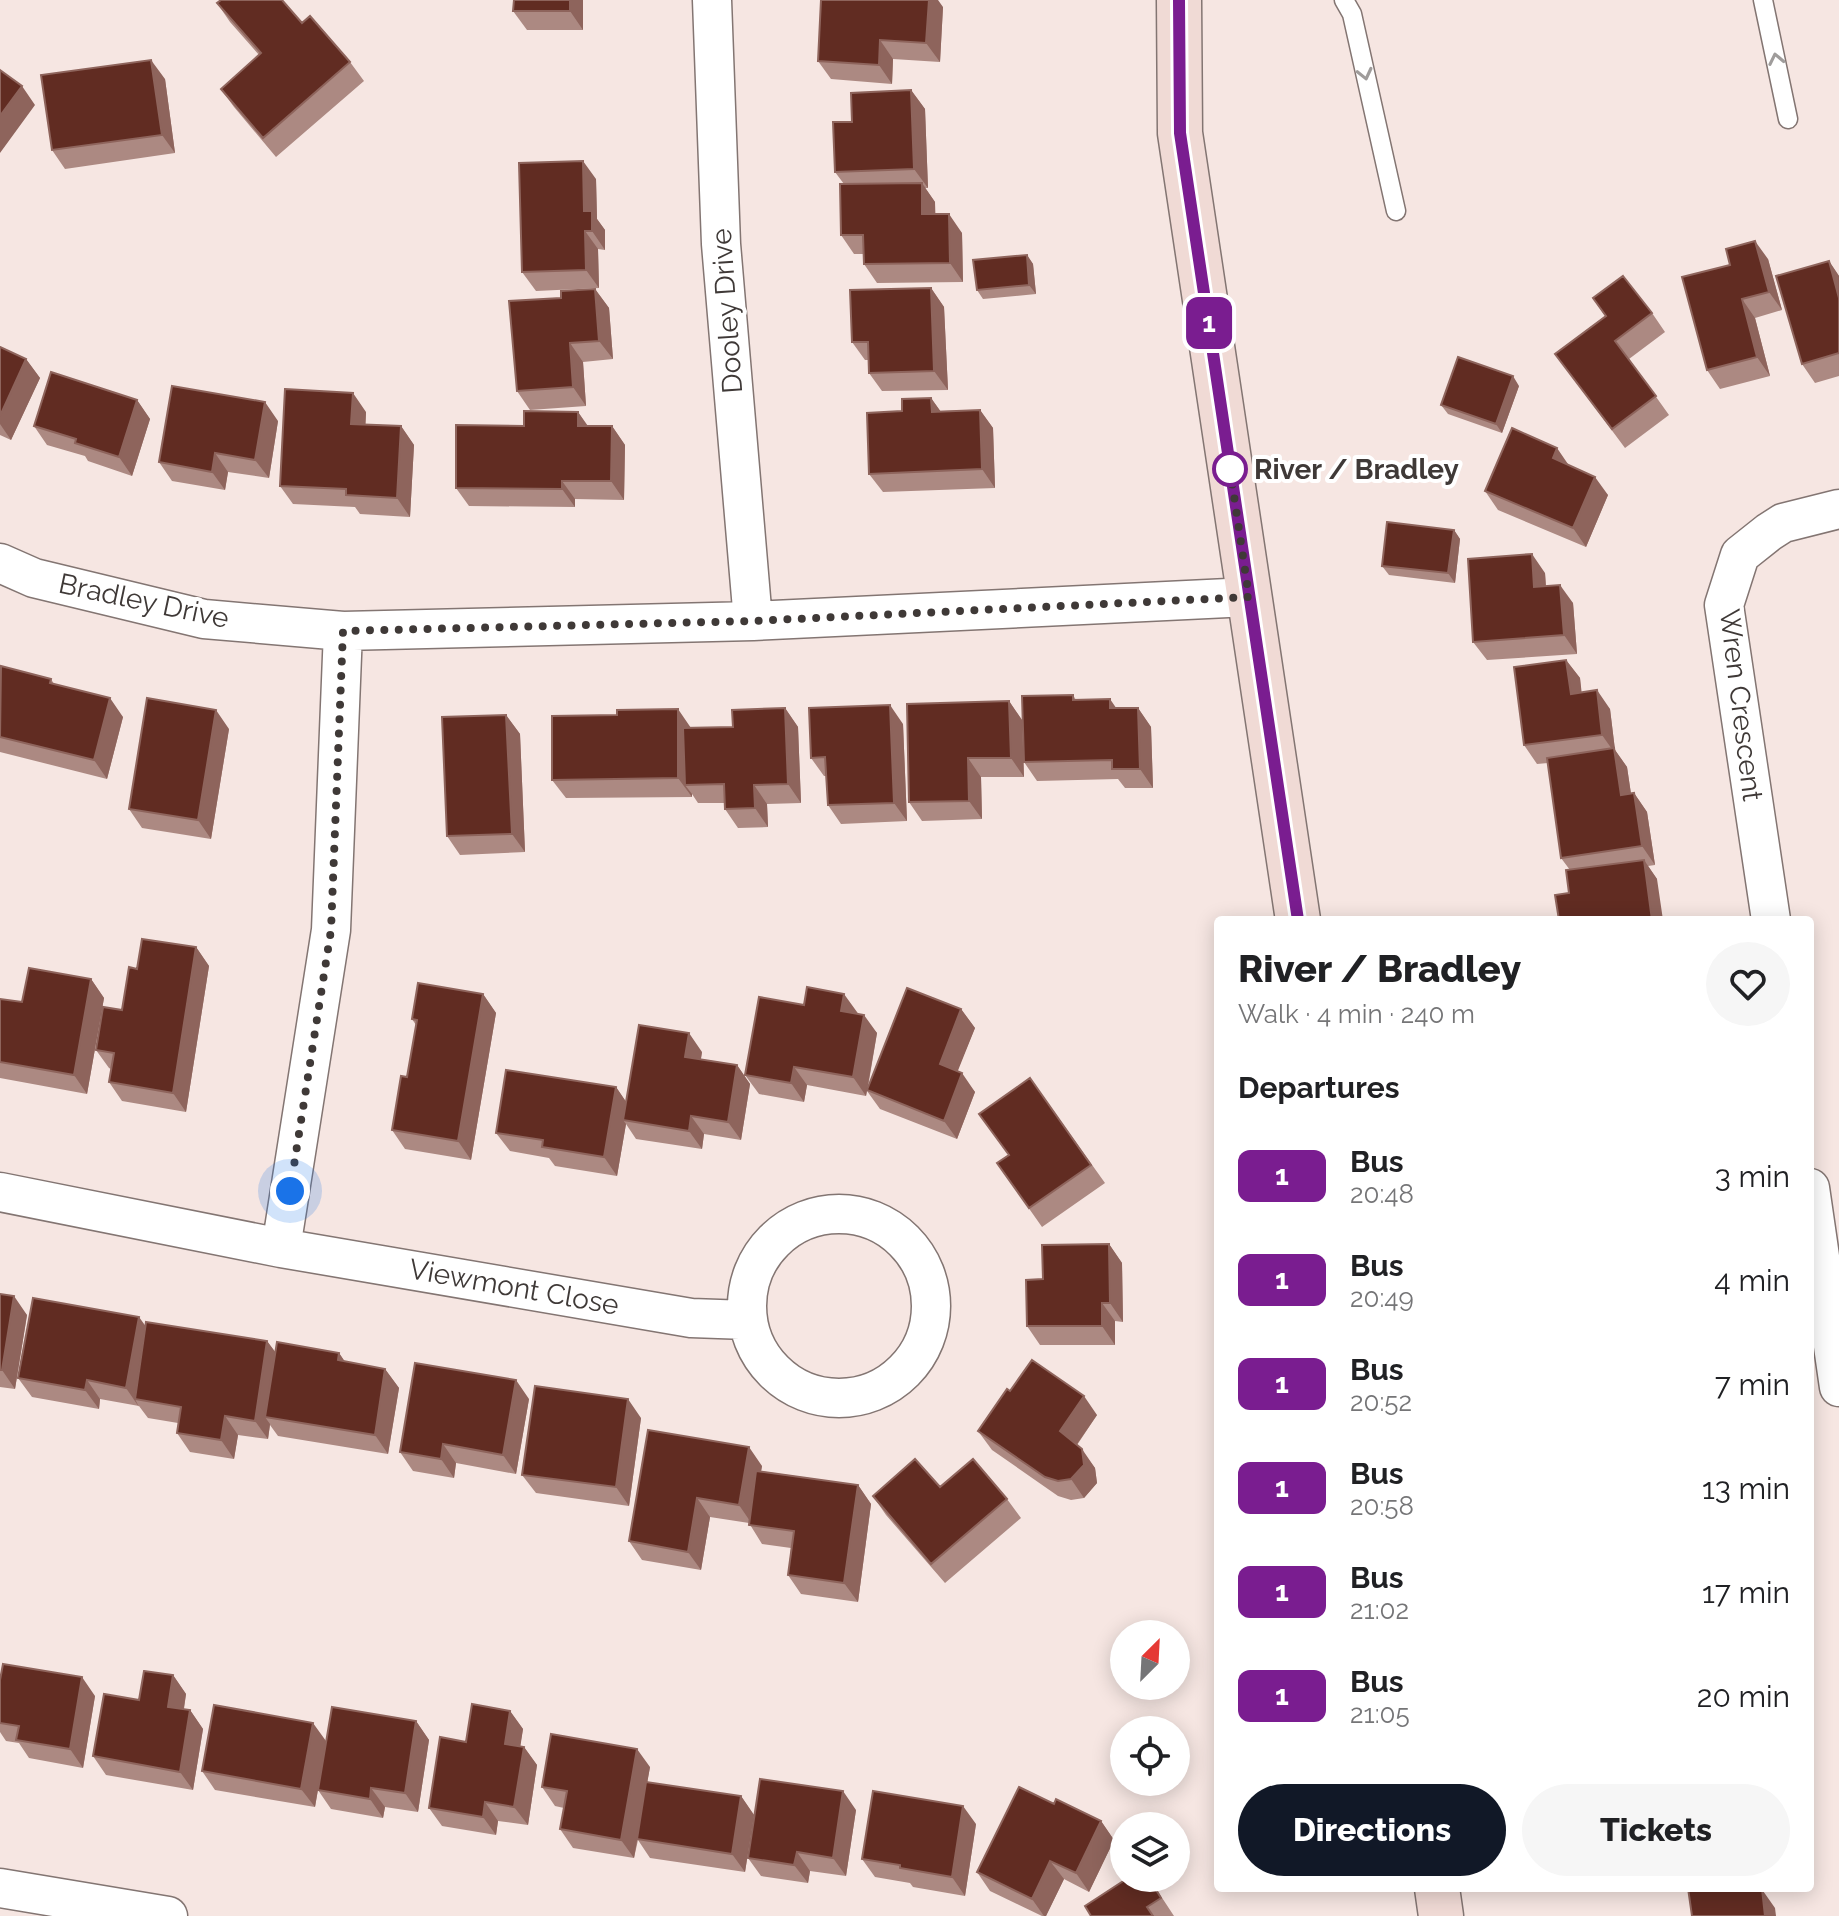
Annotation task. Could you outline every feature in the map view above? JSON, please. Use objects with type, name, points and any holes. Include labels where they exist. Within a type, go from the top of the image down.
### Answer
[{"type":"street","name":"Dooley Drive","points":[[712,0],[721,244],[753,621]]},
{"type":"street","points":[[1179,0],[1180,133],[1297,916]]},
{"type":"street","name":"Wren Crescent","points":[[1770,916],[1724,605],[1740,555],[1783,523],[1839,509]]},
{"type":"street","name":"Bradley Drive","points":[[0,563],[34,578],[204,619],[343,631],[753,621],[1249,597]]},
{"type":"street","points":[[281,1248],[331,930],[343,631]]},
{"type":"street","name":"Viewmont Close","points":[[0,1192],[281,1248],[691,1318],[747,1320]]},
{"type":"street","points":[[829,1214],[858,1215],[886,1226],[898,1235],[909,1245],[925,1270],[932,1299],[929,1330],[916,1359],[894,1382],[865,1395],[834,1398],[819,1395],[803,1391],[776,1374],[757,1350],[747,1320],[748,1290],[758,1262],[775,1238],[801,1221],[829,1214]]},
{"type":"street","points":[[1814,1215],[1839,1387]]},
{"type":"street","points":[[1814,1397],[1839,1394]]},
{"type":"street","points":[[0,1888],[168,1916]]},
{"type":"street","points":[[1438,1892],[1441,1916]]},
{"type":"lane","points":[[1344,0],[1352,14],[1396,211]]},
{"type":"lane","points":[[1763,0],[1788,119]]},
{"type":"building","points":[[221,0],[282,0],[302,23],[310,16],[350,62],[263,138],[221,89],[261,53],[217,3]]},
{"type":"building","points":[[514,0],[570,0],[570,11],[513,11]]},
{"type":"building","points":[[821,0],[929,0],[926,43],[880,40],[879,65],[818,61]]},
{"type":"building","points":[[151,60],[162,135],[52,150],[41,75]]},
{"type":"building","points":[[0,70],[22,86],[0,116]]},
{"type":"building","points":[[911,90],[914,169],[835,172],[833,122],[852,122],[851,93]]},
{"type":"building","points":[[583,161],[584,211],[592,211],[592,231],[585,231],[586,270],[522,272],[519,163]]},
{"type":"building","points":[[922,183],[922,214],[949,214],[950,263],[864,264],[863,235],[841,235],[840,184]]},
{"type":"building","points":[[1755,241],[1769,292],[1742,299],[1757,357],[1707,370],[1682,277],[1730,265],[1726,249]]},
{"type":"building","points":[[1027,255],[1029,285],[977,290],[973,260]]},
{"type":"building","points":[[1829,261],[1839,298],[1839,353],[1802,364],[1776,276]]},
{"type":"building","points":[[1623,276],[1652,313],[1615,341],[1656,396],[1612,429],[1555,354],[1606,316],[1593,298]]},
{"type":"building","points":[[931,288],[934,371],[869,373],[868,342],[852,342],[850,290]]},
{"type":"building","points":[[595,289],[599,341],[570,343],[573,387],[517,391],[509,301],[561,298],[561,291]]},
{"type":"building","points":[[0,347],[26,359],[0,416]]},
{"type":"building","points":[[1458,357],[1513,376],[1496,424],[1441,405]]},
{"type":"building","points":[[51,372],[137,400],[119,457],[34,426]]},
{"type":"building","points":[[172,386],[265,402],[255,460],[215,453],[212,472],[159,462]]},
{"type":"building","points":[[285,389],[353,393],[351,424],[401,426],[397,498],[346,495],[346,489],[280,486]]},
{"type":"building","points":[[931,398],[932,412],[980,410],[982,469],[869,474],[867,413],[902,411],[902,399]]},
{"type":"building","points":[[524,411],[578,412],[578,426],[612,426],[611,481],[562,481],[562,489],[456,488],[456,425],[524,426]]},
{"type":"building","points":[[1512,428],[1557,448],[1553,458],[1595,477],[1573,528],[1485,491]]},
{"type":"building","points":[[1387,522],[1454,530],[1448,573],[1382,566]]},
{"type":"building","points":[[1532,554],[1534,587],[1560,585],[1564,635],[1473,642],[1468,559]]},
{"type":"building","points":[[1566,660],[1571,694],[1597,690],[1602,735],[1524,745],[1514,667]]},
{"type":"building","points":[[1,666],[51,679],[50,683],[110,698],[94,760],[0,737]]},
{"type":"building","points":[[1073,695],[1073,700],[1110,699],[1110,708],[1138,708],[1140,769],[1112,769],[1112,760],[1024,762],[1022,696]]},
{"type":"building","points":[[147,698],[216,710],[198,820],[129,809]]},
{"type":"building","points":[[1009,701],[1011,758],[968,758],[969,801],[909,802],[907,704]]},
{"type":"building","points":[[890,705],[894,803],[828,805],[825,757],[811,758],[809,708]]},
{"type":"building","points":[[785,708],[788,784],[754,785],[755,808],[725,809],[724,784],[685,785],[683,728],[733,727],[732,710]]},
{"type":"building","points":[[678,709],[678,778],[552,780],[552,716],[617,715],[617,710]]},
{"type":"building","points":[[506,715],[512,834],[447,836],[442,717]]},
{"type":"building","points":[[1614,748],[1621,795],[1634,793],[1642,846],[1561,858],[1547,758]]},
{"type":"building","points":[[1644,860],[1651,916],[1558,916],[1555,895],[1569,893],[1566,870]]},
{"type":"building","points":[[142,939],[196,947],[173,1093],[109,1082],[114,1053],[96,1050],[103,1007],[122,1010],[129,967],[137,969]]},
{"type":"building","points":[[29,968],[91,979],[74,1075],[0,1062],[0,999],[22,1002]]},
{"type":"building","points":[[418,983],[483,994],[458,1141],[392,1130],[401,1076],[407,1077],[417,1020],[412,1019]]},
{"type":"building","points":[[807,987],[844,994],[841,1011],[864,1015],[853,1077],[794,1067],[791,1083],[745,1075],[759,997],[804,1005]]},
{"type":"building","points":[[907,988],[961,1009],[940,1064],[962,1073],[944,1121],[867,1090]]},
{"type":"building","points":[[639,1025],[689,1033],[685,1057],[737,1065],[728,1122],[691,1116],[689,1131],[623,1120]]},
{"type":"building","points":[[506,1070],[616,1087],[604,1157],[542,1147],[543,1140],[496,1133]]},
{"type":"building","points":[[1030,1078],[1091,1165],[1029,1208],[997,1163],[1009,1155],[979,1114]]},
{"type":"building","points":[[1109,1244],[1110,1303],[1102,1303],[1102,1326],[1027,1326],[1026,1280],[1043,1279],[1042,1245]]},
{"type":"building","points":[[0,1294],[14,1296],[2,1370],[0,1370]]},
{"type":"building","points":[[33,1298],[139,1317],[126,1388],[87,1380],[85,1390],[18,1378]]},
{"type":"building","points":[[146,1322],[267,1341],[255,1421],[225,1416],[221,1440],[177,1433],[181,1407],[135,1399]]},
{"type":"building","points":[[277,1342],[339,1353],[338,1360],[385,1369],[375,1435],[265,1417]]},
{"type":"building","points":[[1032,1360],[1084,1396],[1060,1431],[1082,1449],[1084,1465],[1071,1479],[1058,1481],[1045,1477],[978,1431]]},
{"type":"building","points":[[415,1363],[516,1380],[503,1455],[443,1444],[441,1459],[400,1452]]},
{"type":"building","points":[[535,1386],[628,1399],[616,1487],[522,1475]]},
{"type":"building","points":[[648,1430],[749,1447],[739,1505],[697,1498],[688,1552],[629,1541]]},
{"type":"building","points":[[915,1459],[940,1487],[973,1459],[1007,1499],[931,1564],[873,1496]]},
{"type":"building","points":[[756,1471],[858,1485],[844,1583],[788,1575],[794,1531],[749,1525]]},
{"type":"building","points":[[3,1664],[82,1677],[70,1749],[16,1740],[19,1726],[0,1723]]},
{"type":"building","points":[[144,1671],[173,1675],[168,1707],[190,1710],[180,1772],[93,1756],[104,1694],[139,1700]]},
{"type":"building","points":[[472,1704],[510,1711],[505,1744],[524,1747],[514,1807],[485,1802],[483,1817],[429,1808],[440,1737],[466,1742]]},
{"type":"building","points":[[214,1705],[313,1723],[301,1789],[202,1771]]},
{"type":"building","points":[[332,1707],[416,1721],[405,1793],[371,1788],[370,1799],[318,1790]]},
{"type":"building","points":[[551,1734],[637,1749],[621,1840],[560,1829],[567,1791],[542,1787]]},
{"type":"building","points":[[760,1779],[843,1791],[833,1858],[797,1852],[794,1865],[748,1858]]},
{"type":"building","points":[[646,1782],[741,1796],[732,1854],[637,1839]]},
{"type":"building","points":[[1019,1787],[1054,1804],[1056,1799],[1101,1821],[1076,1873],[1050,1861],[1032,1899],[977,1872]]},
{"type":"building","points":[[873,1791],[963,1806],[952,1877],[862,1859]]},
{"type":"building","points":[[1110,1890],[1157,1892],[1161,1898],[1147,1907],[1153,1916],[1091,1916],[1085,1906]]},
{"type":"building","points":[[1689,1892],[1762,1892],[1765,1916],[1692,1916]]},
{"type":"bus line","name":"1","points":[[1179,0],[1180,133],[1297,916]]},
{"type":"place","name":"River / Bradley","points":[[1230,469]]},
{"type":"route","points":[[290,1191],[331,930],[343,631],[753,621],[1249,597],[1230,469]]}]
